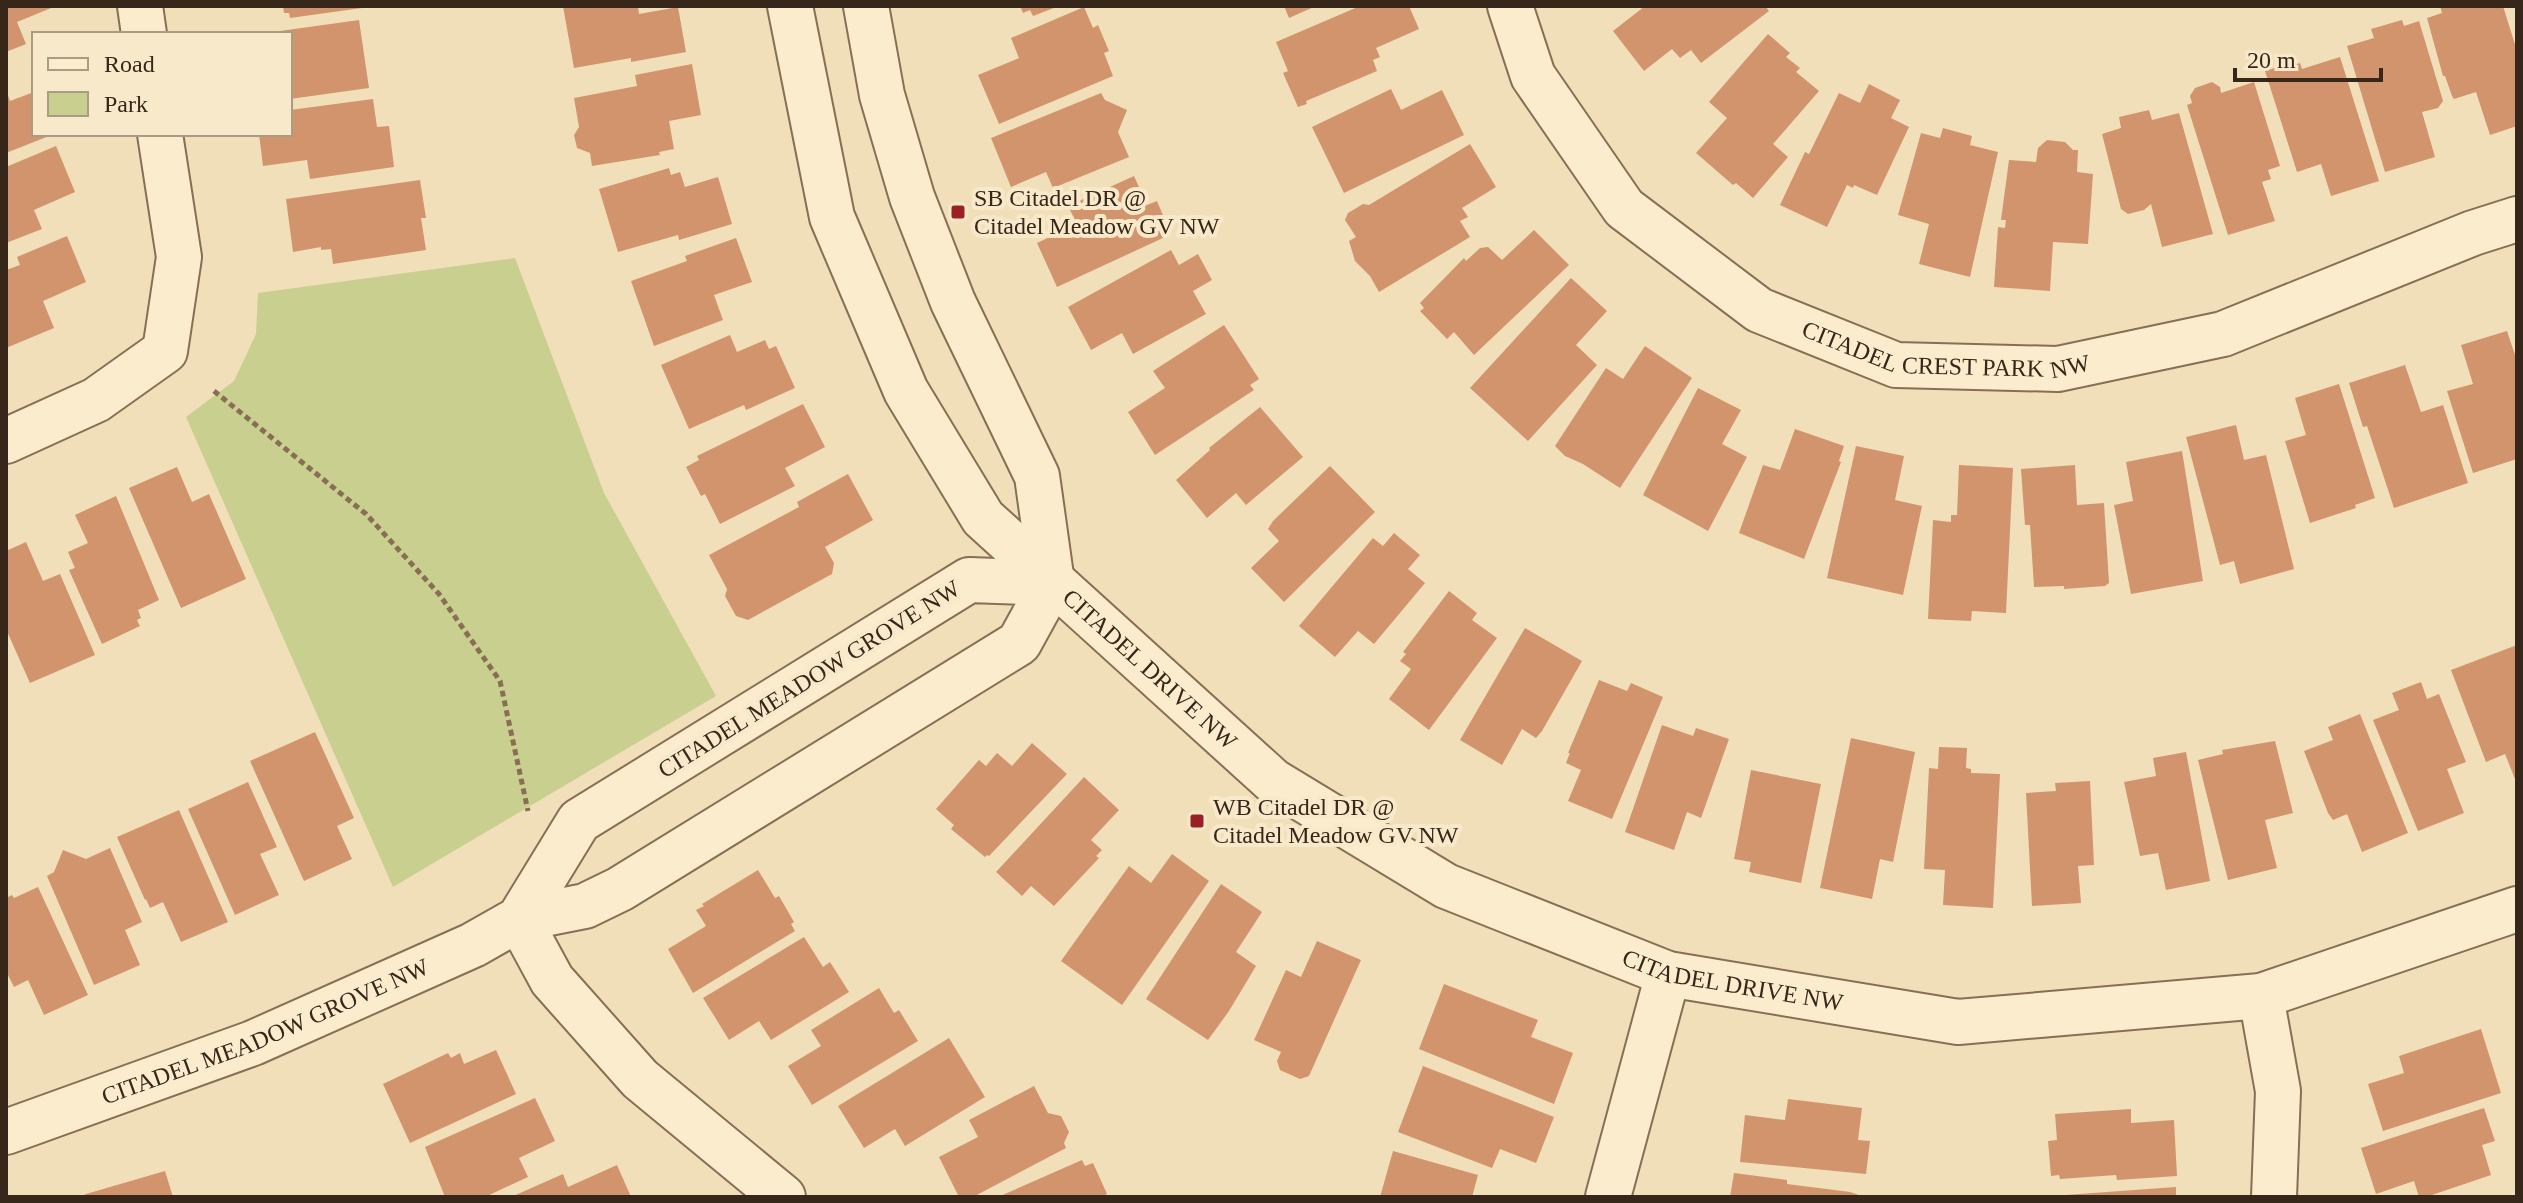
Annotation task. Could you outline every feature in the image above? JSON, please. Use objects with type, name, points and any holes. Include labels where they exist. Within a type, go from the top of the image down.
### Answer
[{"type":"street","points":[[140,6],[144,32]]},
{"type":"street","name":"CITADEL DRIVE NW","points":[[790,6],[832,217],[906,391],[983,518],[1273,781],[1446,886],[1668,974],[1958,1022],[2261,996],[2517,909]]},
{"type":"street","name":"CITADEL DRIVE NW","points":[[866,6],[882,95],[912,197],[953,302],[1037,476],[1052,583]]},
{"type":"street","name":"CITADEL CREST PARK NW","points":[[1510,6],[1533,76],[1624,208],[1759,310],[1896,365],[2058,369],[2223,334],[2473,233],[2517,219]]},
{"type":"street","points":[[6,441],[96,400],[165,351],[179,257],[160,136]]},
{"type":"street","name":"CITADEL MEADOW GROVE NW","points":[[6,1132],[253,1043],[473,945],[519,919],[585,906],[620,889],[1019,643],[1052,583],[969,580],[579,821],[519,919]]},
{"type":"street","points":[[519,919],[552,980],[640,1079],[783,1197]]},
{"type":"street","points":[[1608,1197],[1668,974]]},
{"type":"street","points":[[2261,996],[2278,1091],[2274,1197]]},
{"type":"path","points":[[214,391],[366,514],[439,594],[500,681],[530,816]]},
{"type":"green space","points":[[515,258],[604,493],[716,696],[393,887],[186,417],[234,381],[256,334],[258,293]]},
{"type":"building","points":[[6,6],[56,6],[17,22],[26,44],[6,52]]},
{"type":"building","points":[[283,6],[362,8],[290,18],[289,13],[284,13]]},
{"type":"building","points":[[563,6],[638,6],[639,14],[678,7],[686,52],[574,68]]},
{"type":"building","points":[[1020,6],[1059,6],[1033,16],[1030,10],[1023,13]]},
{"type":"building","points":[[1284,6],[1316,6],[1289,18]]},
{"type":"building","points":[[1360,6],[1409,6],[1419,29],[1376,48],[1380,57],[1373,60],[1377,71],[1298,107],[1283,73],[1288,71],[1276,42]]},
{"type":"building","points":[[1645,6],[1765,6],[1769,11],[1701,63],[1691,50],[1680,58],[1672,49],[1644,71],[1613,31]]},
{"type":"building","points":[[2440,6],[2503,6],[2517,51],[2517,126],[2490,135],[2476,92],[2454,99],[2452,96],[2443,76],[2427,18],[2442,13]]},
{"type":"building","points":[[1084,7],[1093,28],[1098,25],[1109,51],[1104,53],[1113,76],[999,124],[978,75],[1019,58],[1011,38]]},
{"type":"building","points":[[359,20],[369,88],[292,99],[292,32],[280,31]]},
{"type":"building","points":[[2402,20],[2404,26],[2419,21],[2443,101],[2438,108],[2422,112],[2435,157],[2385,172],[2347,46],[2374,38],[2371,29]]},
{"type":"building","points":[[1768,34],[1790,53],[1786,57],[1800,68],[1796,72],[1819,91],[1773,144],[1788,157],[1753,198],[1696,153],[1727,118],[1709,102]]},
{"type":"building","points":[[2340,57],[2379,181],[2331,196],[2321,164],[2297,172],[2265,71],[2290,63],[2291,66],[2300,63],[2302,69]]},
{"type":"building","points":[[692,64],[701,115],[669,121],[674,149],[659,152],[660,155],[592,166],[590,153],[577,148],[574,135],[579,127],[574,98],[637,86],[635,75]]},
{"type":"building","points":[[2212,82],[2220,87],[2221,93],[2254,82],[2280,166],[2268,170],[2271,179],[2262,182],[2275,221],[2228,235],[2187,105],[2192,103],[2190,96],[2195,88]]},
{"type":"building","points":[[1869,84],[1900,100],[1891,118],[1909,127],[1877,195],[1847,185],[1827,227],[1780,205],[1805,152],[1809,154],[1839,93],[1860,103]]},
{"type":"building","points":[[1391,89],[1401,110],[1442,90],[1464,135],[1344,193],[1312,127]]},
{"type":"building","points":[[6,90],[10,101],[32,93],[32,136],[49,136],[6,153]]},
{"type":"building","points":[[1101,93],[1105,100],[1127,110],[1118,132],[1129,157],[1053,188],[1046,172],[1011,187],[991,138]]},
{"type":"building","points":[[373,99],[377,127],[389,126],[394,167],[310,179],[307,160],[263,166],[259,136],[292,136],[292,110]]},
{"type":"building","points":[[2149,110],[2152,120],[2179,113],[2213,234],[2162,247],[2151,204],[2144,210],[2128,214],[2121,209],[2102,134],[2121,128],[2119,117]]},
{"type":"building","points":[[1943,128],[1972,136],[1970,145],[1998,152],[1970,277],[1919,264],[1929,224],[1898,215],[1921,133],[1940,138]]},
{"type":"building","points":[[2047,140],[2065,142],[2073,150],[2078,150],[2077,172],[2093,174],[2088,244],[2053,242],[2050,291],[1994,287],[1998,227],[2005,228],[2006,220],[2001,220],[2009,160],[2036,162],[2038,148]]},
{"type":"building","points":[[1470,144],[1496,187],[1462,208],[1468,217],[1460,221],[1470,237],[1379,292],[1370,276],[1355,261],[1349,241],[1356,237],[1345,220],[1348,213],[1363,204],[1369,205]]},
{"type":"building","points":[[56,146],[75,192],[34,210],[42,229],[6,243],[6,167]]},
{"type":"building","points":[[669,168],[671,175],[680,172],[685,187],[718,177],[732,224],[679,240],[678,235],[618,252],[599,189]]},
{"type":"building","points":[[1134,176],[1147,205],[1157,201],[1168,227],[1160,232],[1163,238],[1057,287],[1037,243],[1077,224],[1068,206]]},
{"type":"building","points":[[420,180],[426,218],[421,218],[426,250],[333,264],[331,249],[321,250],[321,247],[293,252],[286,199]]},
{"type":"building","points":[[1534,230],[1569,265],[1474,355],[1454,332],[1447,339],[1420,311],[1424,308],[1420,303],[1464,258],[1466,261],[1480,248],[1488,247],[1502,260]]},
{"type":"building","points":[[67,236],[86,282],[43,301],[54,328],[6,348],[6,270],[20,265],[17,257]]},
{"type":"building","points":[[736,238],[752,282],[714,295],[723,320],[654,346],[631,281],[687,261],[685,256]]},
{"type":"building","points":[[1171,250],[1179,265],[1198,254],[1212,280],[1193,291],[1206,314],[1133,354],[1122,333],[1091,350],[1068,307]]},
{"type":"building","points":[[1571,278],[1607,311],[1576,345],[1597,365],[1528,441],[1470,388]]},
{"type":"building","points":[[1224,325],[1259,379],[1250,385],[1254,390],[1155,455],[1128,412],[1165,388],[1153,371]]},
{"type":"building","points":[[2507,331],[2517,361],[2517,459],[2473,473],[2447,391],[2473,384],[2461,345]]},
{"type":"building","points":[[730,335],[737,352],[765,340],[769,349],[776,346],[795,388],[746,410],[744,405],[689,429],[661,365]]},
{"type":"building","points":[[1645,346],[1692,378],[1620,488],[1565,456],[1555,446],[1606,368],[1623,379]]},
{"type":"building","points":[[2405,365],[2421,412],[2443,405],[2468,483],[2394,508],[2349,383]]},
{"type":"building","points":[[2339,384],[2375,498],[2355,505],[2356,508],[2310,523],[2285,441],[2306,435],[2295,398]]},
{"type":"building","points":[[1698,388],[1741,410],[1722,444],[1747,457],[1708,531],[1643,495]]},
{"type":"building","points":[[803,404],[825,447],[785,468],[795,486],[720,524],[705,494],[701,496],[686,467],[699,460],[697,456]]},
{"type":"building","points":[[1260,407],[1303,457],[1246,505],[1236,493],[1207,518],[1176,480],[1209,448]]},
{"type":"building","points":[[2236,425],[2244,460],[2266,455],[2294,569],[2240,584],[2234,561],[2220,565],[2186,437]]},
{"type":"building","points":[[1795,429],[1844,446],[1841,462],[1804,559],[1739,533],[1763,465],[1780,470]]},
{"type":"building","points":[[1856,446],[1904,456],[1895,500],[1922,506],[1903,595],[1827,578]]},
{"type":"building","points":[[2182,451],[2203,581],[2131,594],[2114,505],[2133,501],[2126,462]]},
{"type":"building","points":[[1959,465],[2013,468],[2006,613],[1972,611],[1971,621],[1928,619],[1933,520],[1951,522],[1951,515],[1957,515]]},
{"type":"building","points":[[2075,465],[2077,505],[2104,503],[2109,583],[2105,586],[2064,589],[2064,586],[2034,587],[2030,525],[2025,525],[2021,469]]},
{"type":"building","points":[[1330,466],[1375,512],[1284,602],[1251,568],[1279,541],[1268,529],[1273,521]]},
{"type":"building","points":[[177,467],[192,502],[209,494],[246,579],[181,608],[129,488]]},
{"type":"building","points":[[848,474],[873,520],[825,547],[834,563],[832,574],[748,620],[736,616],[725,596],[727,589],[709,555],[799,507],[797,502]]},
{"type":"building","points":[[116,496],[159,600],[138,610],[140,626],[102,644],[69,570],[75,568],[68,552],[88,543],[75,515]]},
{"type":"building","points":[[1394,533],[1420,555],[1408,569],[1425,583],[1374,644],[1358,631],[1335,657],[1299,626],[1373,538],[1383,546]]},
{"type":"building","points":[[26,542],[43,581],[60,574],[95,655],[30,683],[6,629],[6,551]]},
{"type":"building","points":[[1449,591],[1477,613],[1472,620],[1497,638],[1429,730],[1389,699],[1411,669],[1400,661],[1406,654],[1403,652]]},
{"type":"building","points":[[1525,628],[1582,661],[1542,731],[1536,738],[1522,729],[1502,765],[1460,740]]},
{"type":"building","points":[[2517,645],[2517,784],[2505,754],[2486,762],[2451,670]]},
{"type":"building","points":[[1599,680],[1627,691],[1631,683],[1663,697],[1612,819],[1568,801],[1581,770],[1566,763],[1568,753]]},
{"type":"building","points":[[2421,682],[2427,699],[2439,694],[2466,762],[2447,769],[2464,813],[2418,831],[2373,720],[2399,710],[2392,693]]},
{"type":"building","points":[[2360,714],[2408,833],[2362,852],[2347,814],[2333,820],[2328,813],[2304,751],[2333,740],[2328,727]]},
{"type":"building","points":[[1662,725],[1693,736],[1696,728],[1729,739],[1701,818],[1687,812],[1674,850],[1625,832]]},
{"type":"building","points":[[315,732],[354,818],[337,826],[352,859],[304,881],[250,761]]},
{"type":"building","points":[[1851,738],[1915,752],[1893,862],[1880,859],[1872,899],[1820,888]]},
{"type":"building","points":[[2275,741],[2293,813],[2265,820],[2277,868],[2228,880],[2198,760],[2223,754],[2222,750]]},
{"type":"building","points":[[1032,743],[1067,774],[985,857],[951,829],[954,825],[936,809],[979,760],[986,766],[997,753],[1012,766]]},
{"type":"building","points":[[1939,747],[1967,748],[1966,768],[1971,769],[1971,773],[2000,774],[1993,908],[1943,905],[1945,870],[1924,869],[1929,768],[1938,769]]},
{"type":"building","points":[[2186,752],[2210,881],[2166,890],[2158,853],[2140,856],[2124,782],[2156,776],[2153,758]]},
{"type":"building","points":[[1751,770],[1821,784],[1801,883],[1749,872],[1751,862],[1734,859]]},
{"type":"building","points":[[1084,777],[1119,810],[1091,840],[1102,850],[1096,856],[1099,858],[1054,906],[1031,886],[1022,896],[996,872]]},
{"type":"building","points":[[2090,781],[2094,865],[2078,866],[2081,903],[2032,906],[2026,793],[2056,791],[2055,783]]},
{"type":"building","points":[[248,782],[277,847],[260,854],[279,895],[235,915],[188,809]]},
{"type":"building","points":[[179,810],[228,922],[181,942],[163,902],[150,908],[145,900],[117,837]]},
{"type":"building","points":[[110,848],[142,922],[125,930],[140,965],[94,985],[47,876],[54,872],[63,850],[86,859]]},
{"type":"building","points":[[1172,854],[1209,881],[1122,1005],[1061,961],[1129,866],[1151,883]]},
{"type":"building","points":[[758,870],[775,898],[779,896],[794,922],[791,924],[795,931],[693,993],[668,949],[706,926],[696,910],[704,906],[702,904]]},
{"type":"building","points":[[1221,884],[1262,912],[1236,952],[1256,966],[1208,1040],[1146,999]]},
{"type":"building","points":[[38,887],[88,995],[44,1015],[28,980],[14,987],[6,971],[6,898],[12,895],[14,898]]},
{"type":"building","points":[[804,937],[823,967],[830,962],[849,992],[771,1040],[759,1021],[729,1040],[703,998]]},
{"type":"building","points":[[1317,941],[1361,960],[1309,1076],[1300,1079],[1280,1070],[1277,1061],[1281,1052],[1254,1040],[1286,970],[1301,977]]},
{"type":"building","points":[[1444,984],[1538,1020],[1531,1037],[1573,1053],[1554,1104],[1419,1049]]},
{"type":"building","points":[[879,988],[894,1013],[899,1010],[918,1041],[812,1105],[788,1066],[821,1046],[811,1030]]},
{"type":"building","points":[[2481,1029],[2501,1093],[2383,1131],[2368,1084],[2404,1073],[2399,1056]]},
{"type":"building","points":[[949,1038],[985,1097],[905,1146],[895,1129],[864,1148],[838,1106]]},
{"type":"building","points":[[496,1050],[516,1094],[410,1143],[383,1084],[448,1053],[451,1058],[460,1053],[464,1064]]},
{"type":"building","points":[[1423,1066],[1554,1117],[1536,1163],[1500,1149],[1492,1168],[1398,1132]]},
{"type":"building","points":[[1034,1086],[1048,1113],[1061,1116],[1069,1132],[1064,1143],[1066,1148],[973,1197],[959,1197],[939,1157],[978,1137],[969,1120]]},
{"type":"building","points":[[535,1098],[555,1141],[519,1158],[528,1177],[485,1197],[445,1197],[425,1147]]},
{"type":"building","points":[[1788,1099],[1862,1108],[1858,1140],[1870,1141],[1866,1174],[1740,1162],[1745,1115],[1785,1120]]},
{"type":"building","points":[[2484,1108],[2495,1141],[2482,1145],[2491,1175],[2429,1196],[2419,1197],[2414,1181],[2376,1194],[2361,1148]]},
{"type":"building","points":[[2131,1109],[2131,1123],[2174,1120],[2177,1176],[2117,1180],[2116,1175],[2060,1179],[2059,1175],[2051,1176],[2048,1141],[2057,1140],[2055,1114]]},
{"type":"building","points":[[1393,1151],[1478,1175],[1472,1197],[1380,1197]]},
{"type":"building","points":[[1082,1160],[1085,1166],[1093,1163],[1107,1194],[1101,1197],[998,1197]]},
{"type":"building","points":[[617,1165],[631,1197],[511,1197],[563,1174],[568,1187]]},
{"type":"building","points":[[165,1171],[173,1197],[80,1197],[86,1194]]},
{"type":"building","points":[[1734,1173],[1787,1180],[1787,1184],[1850,1192],[1865,1197],[1730,1197]]},
{"type":"building","points":[[2176,1187],[2176,1197],[2065,1197],[2065,1195]]},
{"type":"place","name":"SB Citadel DR @ Citadel Meadow GV NW","points":[[958,212]]},
{"type":"place","name":"WB Citadel DR @ Citadel Meadow GV NW","points":[[1197,821]]}]
